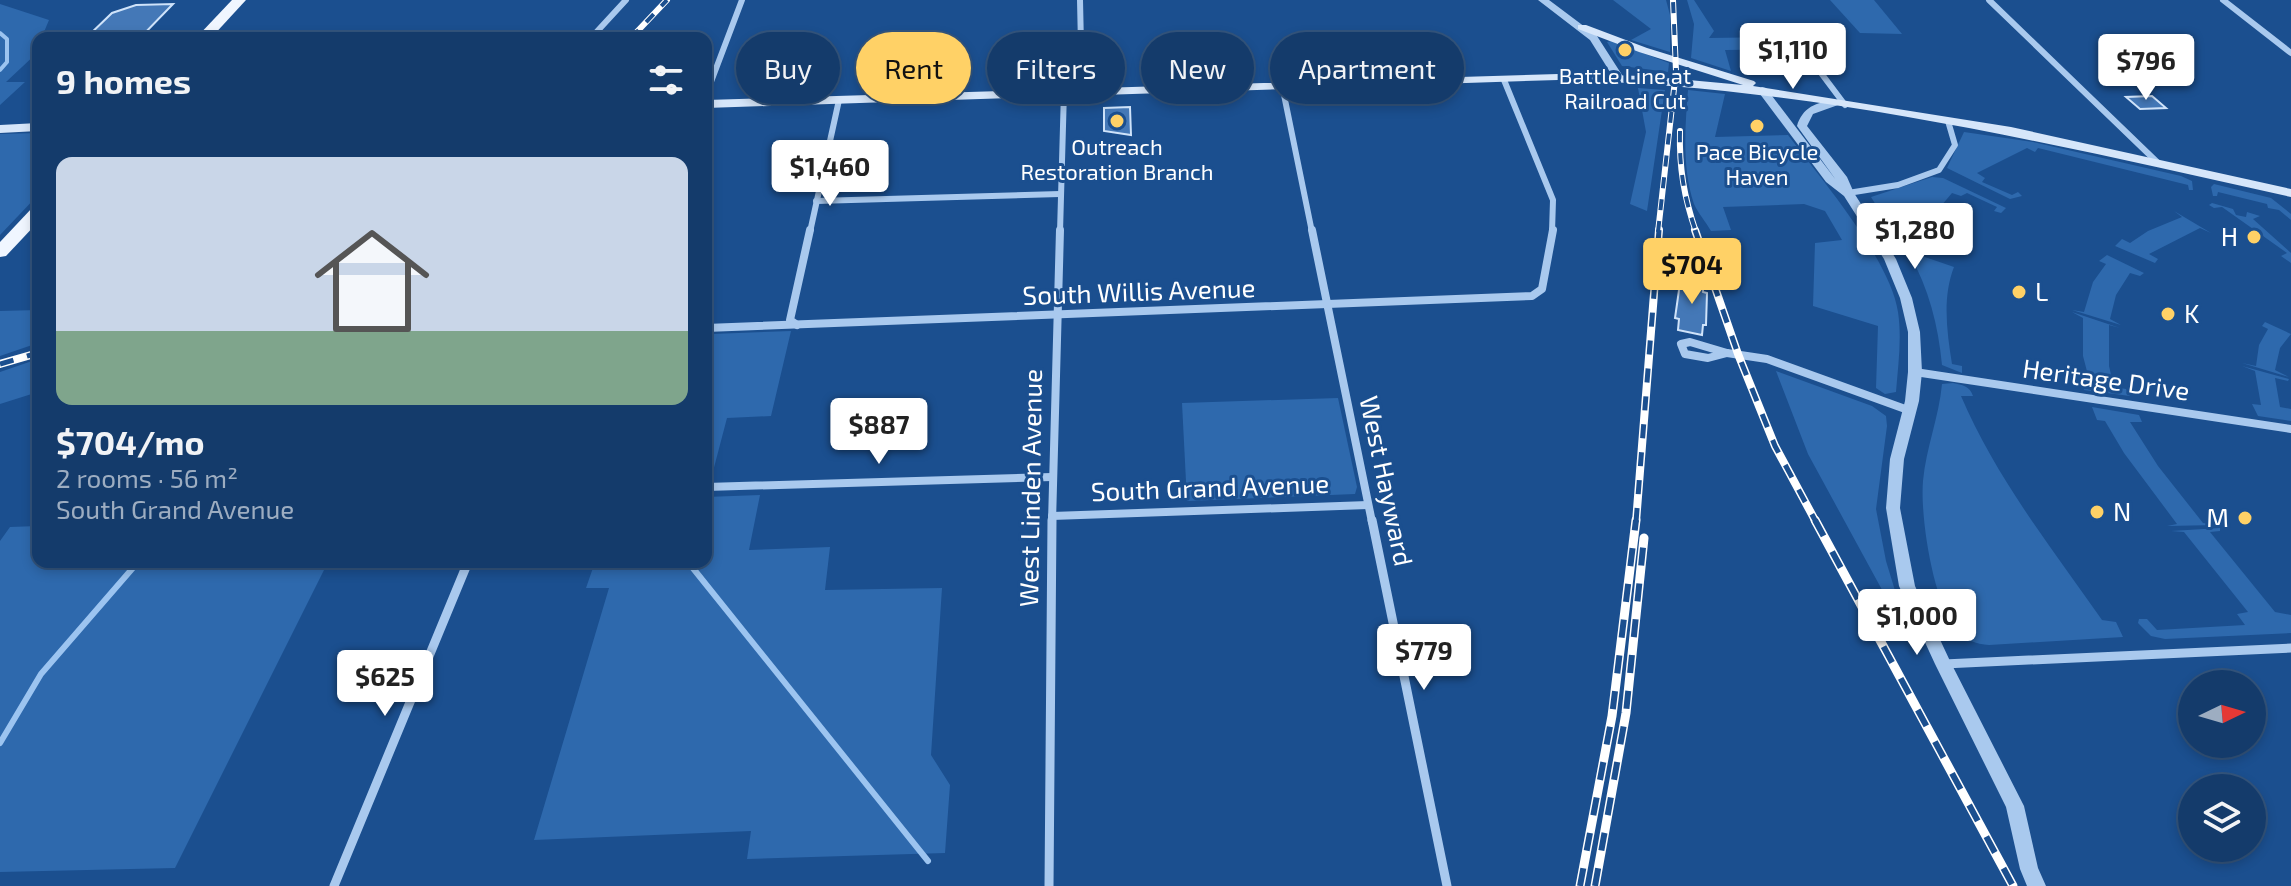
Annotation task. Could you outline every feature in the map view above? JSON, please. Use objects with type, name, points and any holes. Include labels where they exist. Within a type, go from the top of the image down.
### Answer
[{"type":"main road","points":[[209,32],[239,0]]},
{"type":"main road","points":[[1582,27],[1643,50],[1743,78],[1762,90]]},
{"type":"main road","points":[[1464,81],[1619,78],[1762,90],[2011,131],[2291,193]]},
{"type":"main road","points":[[1125,90],[1270,85]]},
{"type":"main road","points":[[840,100],[987,94]]},
{"type":"main road","points":[[712,104],[736,103]]},
{"type":"main road","points":[[0,121],[32,120]]},
{"type":"main road","points":[[0,129],[32,127]]},
{"type":"main road","points":[[0,252],[32,218]]},
{"type":"street","points":[[597,32],[626,0]]},
{"type":"street","points":[[712,79],[742,0]]},
{"type":"street","points":[[1080,0],[1081,32]]},
{"type":"street","points":[[1543,0],[1582,27],[1601,47],[1619,78]]},
{"type":"street","points":[[1989,0],[2157,162]]},
{"type":"street","points":[[2223,0],[2291,53]]},
{"type":"street","points":[[1802,126],[1803,118],[1809,112],[1839,104],[1815,65]]},
{"type":"street","name":"South Willis Avenue","points":[[712,328],[1532,296],[1542,289],[1549,260],[1553,200],[1504,80]]},
{"type":"street","points":[[1762,90],[1780,102],[1794,121],[1802,126],[1841,177],[1890,259],[1906,298],[1914,332],[1915,372],[1897,459],[1893,508],[1907,586],[2015,806],[2029,869],[2037,886]]},
{"type":"street","points":[[1762,90],[1830,180],[1848,193],[1898,185],[1939,170],[1955,145],[1948,121]]},
{"type":"street","points":[[797,325],[790,320],[838,104]]},
{"type":"street","name":"West Linden Avenue","points":[[1049,886],[1052,477],[1063,104]]},
{"type":"street","name":"West Hayward","points":[[1286,104],[1447,886]]},
{"type":"street","points":[[816,201],[1060,194]]},
{"type":"street","points":[[1727,353],[1697,358],[1685,354],[1681,344],[1700,344],[1727,353],[1767,359],[1908,410]]},
{"type":"street","name":"Heritage Drive","points":[[1915,372],[2291,429]]},
{"type":"street","name":"South Grand Avenue","points":[[712,487],[1052,477]]},
{"type":"street","name":"South Grand Avenue","points":[[1052,516],[1368,505]]},
{"type":"street","points":[[334,886],[466,568]]},
{"type":"street","points":[[1943,664],[2291,648]]},
{"type":"shaded area","points":[[1613,0],[1666,0],[1670,15],[1670,52],[1631,40],[1651,29]]},
{"type":"shaded area","points":[[1687,0],[1694,0],[1714,31],[1709,38],[1785,37],[1794,49],[1725,50],[1731,71],[1691,58],[1694,24]]},
{"type":"shaded area","points":[[1830,0],[1874,0],[1902,34],[1860,33]]},
{"type":"shaded area","points":[[0,4],[49,20],[44,32],[32,32],[32,58],[6,82],[25,82],[0,105]]},
{"type":"shaded area","points":[[1607,42],[1669,63],[1668,72],[1622,66]]},
{"type":"shaded area","points":[[1638,88],[1665,90],[1647,211],[1630,204],[1646,132]]},
{"type":"shaded area","points":[[1688,90],[1725,94],[1715,137],[1788,135],[1852,220],[1882,268],[1898,312],[1900,342],[1896,392],[1885,394],[1876,388],[1878,326],[1813,306],[1815,243],[1842,240],[1825,211],[1804,204],[1723,207],[1731,230],[1711,231],[1694,204],[1690,191],[1685,133]]},
{"type":"shaded area","points":[[1964,132],[2033,142],[2181,176],[2192,181],[2193,190],[2189,190],[2188,185],[2038,148],[2035,152],[2027,148],[1977,173],[1985,178],[1982,182],[2012,195],[2018,192],[2022,196],[2010,199],[1947,168]]},
{"type":"shaded area","points":[[32,133],[32,201],[0,235],[0,134]]},
{"type":"shaded area","points":[[1932,177],[1943,178],[2006,208],[2001,213],[1994,211],[1997,207],[1967,193],[1961,196],[1952,193],[1924,226],[1914,246],[1923,250],[1922,256],[1954,267],[1948,291],[1947,327],[1952,364],[1962,366],[1962,373],[1942,365],[1938,333],[1919,273],[1871,197]]},
{"type":"shaded area","points":[[2214,184],[2271,198],[2291,214],[2291,220],[2279,210],[2268,208],[2267,204],[2218,192],[2217,196],[2213,196],[2211,187]]},
{"type":"shaded area","points":[[2212,203],[2233,209],[2236,215],[2246,217],[2247,212],[2260,216],[2253,219],[2291,253],[2291,263],[2281,256],[2287,253],[2222,207],[2209,205]]},
{"type":"shaded area","points":[[2174,211],[2211,233],[2200,228],[2149,254],[2158,259],[2155,263],[2115,246],[2122,239],[2130,243],[2148,231],[2182,217]]},
{"type":"shaded area","points":[[2107,255],[2144,273],[2140,276],[2130,273],[2116,295],[2110,319],[2121,325],[2072,310],[2084,312],[2093,282],[2106,264],[2099,261]]},
{"type":"shaded area","points":[[32,310],[32,345],[0,356],[0,311]]},
{"type":"shaded area","points":[[2072,312],[2120,328],[2109,325],[2109,366],[2114,387],[2126,389],[2130,396],[2084,390],[2080,378],[2089,379],[2083,356],[2083,318]]},
{"type":"shaded area","points":[[2265,322],[2291,334],[2280,348],[2275,370],[2289,377],[2242,363],[2256,366],[2259,345],[2268,329],[2262,326]]},
{"type":"shaded area","points":[[791,331],[771,416],[727,418],[712,475],[712,334]]},
{"type":"shaded area","points":[[32,361],[32,394],[0,404],[0,372]]},
{"type":"shaded area","points":[[2242,366],[2289,379],[2275,378],[2280,407],[2291,409],[2291,421],[2258,416],[2252,404],[2261,405],[2255,371]]},
{"type":"shaded area","points":[[1776,371],[1872,406],[1886,416],[1876,509],[1886,561],[1911,643],[1808,454]]},
{"type":"shaded area","points":[[1942,384],[1965,386],[1972,393],[1973,396],[1961,396],[1991,455],[2026,511],[2102,620],[2116,622],[2123,637],[1989,645],[1971,641],[1956,630],[1935,580],[1926,536],[1923,497],[1925,469]]},
{"type":"shaded area","points":[[1338,398],[1357,487],[1355,494],[1187,501],[1182,403]]},
{"type":"shaded area","points":[[2092,407],[2139,415],[2142,422],[2130,422],[2158,466],[2203,523],[2217,525],[2167,526],[2177,524],[2124,453],[2105,421],[2097,420]]},
{"type":"shaded area","points":[[760,495],[749,550],[830,547],[825,590],[942,588],[931,755],[950,785],[945,853],[747,859],[751,831],[534,840],[609,588],[586,588],[593,568],[712,568],[712,497]]},
{"type":"shaded area","points":[[32,526],[32,568],[325,568],[175,868],[0,872],[0,541],[10,527]]},
{"type":"shaded area","points":[[2220,528],[2220,531],[2210,532],[2275,612],[2291,615],[2291,633],[2165,639],[2151,636],[2138,623],[2139,619],[2147,619],[2157,630],[2245,625],[2237,614],[2248,612],[2184,532],[2171,531]]},
{"type":"building","points":[[173,4],[146,32],[92,32],[112,13],[136,5]]},
{"type":"building","points":[[2152,96],[2166,108],[2140,109],[2126,97]]},
{"type":"building","name":"Outreach Restoration Branch","points":[[1130,107],[1131,135],[1104,131],[1104,108]]},
{"type":"building","points":[[1681,276],[1703,280],[1703,292],[1707,293],[1706,325],[1703,325],[1702,335],[1678,330],[1679,319],[1675,318]]},
{"type":"waterway","points":[[0,33],[7,39],[7,62],[0,70]]},
{"type":"waterway","points":[[0,743],[41,674],[133,568]]},
{"type":"waterway","points":[[693,568],[928,861]]},
{"type":"railway","points":[[637,32],[667,0]]},
{"type":"railway","points":[[1658,232],[1676,71],[1673,0]]},
{"type":"railway","points":[[1680,131],[1683,182],[1696,232]]},
{"type":"railway","points":[[1636,522],[1659,230]]},
{"type":"railway","points":[[1695,230],[1738,354],[1775,446],[1816,522]]},
{"type":"railway","points":[[0,364],[32,355]]},
{"type":"railway","points":[[1580,886],[1612,716],[1636,520]]},
{"type":"railway","points":[[1815,520],[2013,886]]},
{"type":"railway","points":[[1595,886],[1626,713],[1644,538]]},
{"type":"place","name":"Battle Line at Railroad Cut","points":[[1625,50]]},
{"type":"place","name":"Outreach Restoration Branch","points":[[1117,121]]},
{"type":"place","name":"Pace Bicycle Haven","points":[[1757,126]]},
{"type":"place","name":"H","points":[[2254,237]]},
{"type":"place","name":"L","points":[[2019,292]]},
{"type":"place","name":"K","points":[[2168,314]]},
{"type":"place","name":"N","points":[[2097,512]]},
{"type":"place","name":"M","points":[[2245,518]]}]
